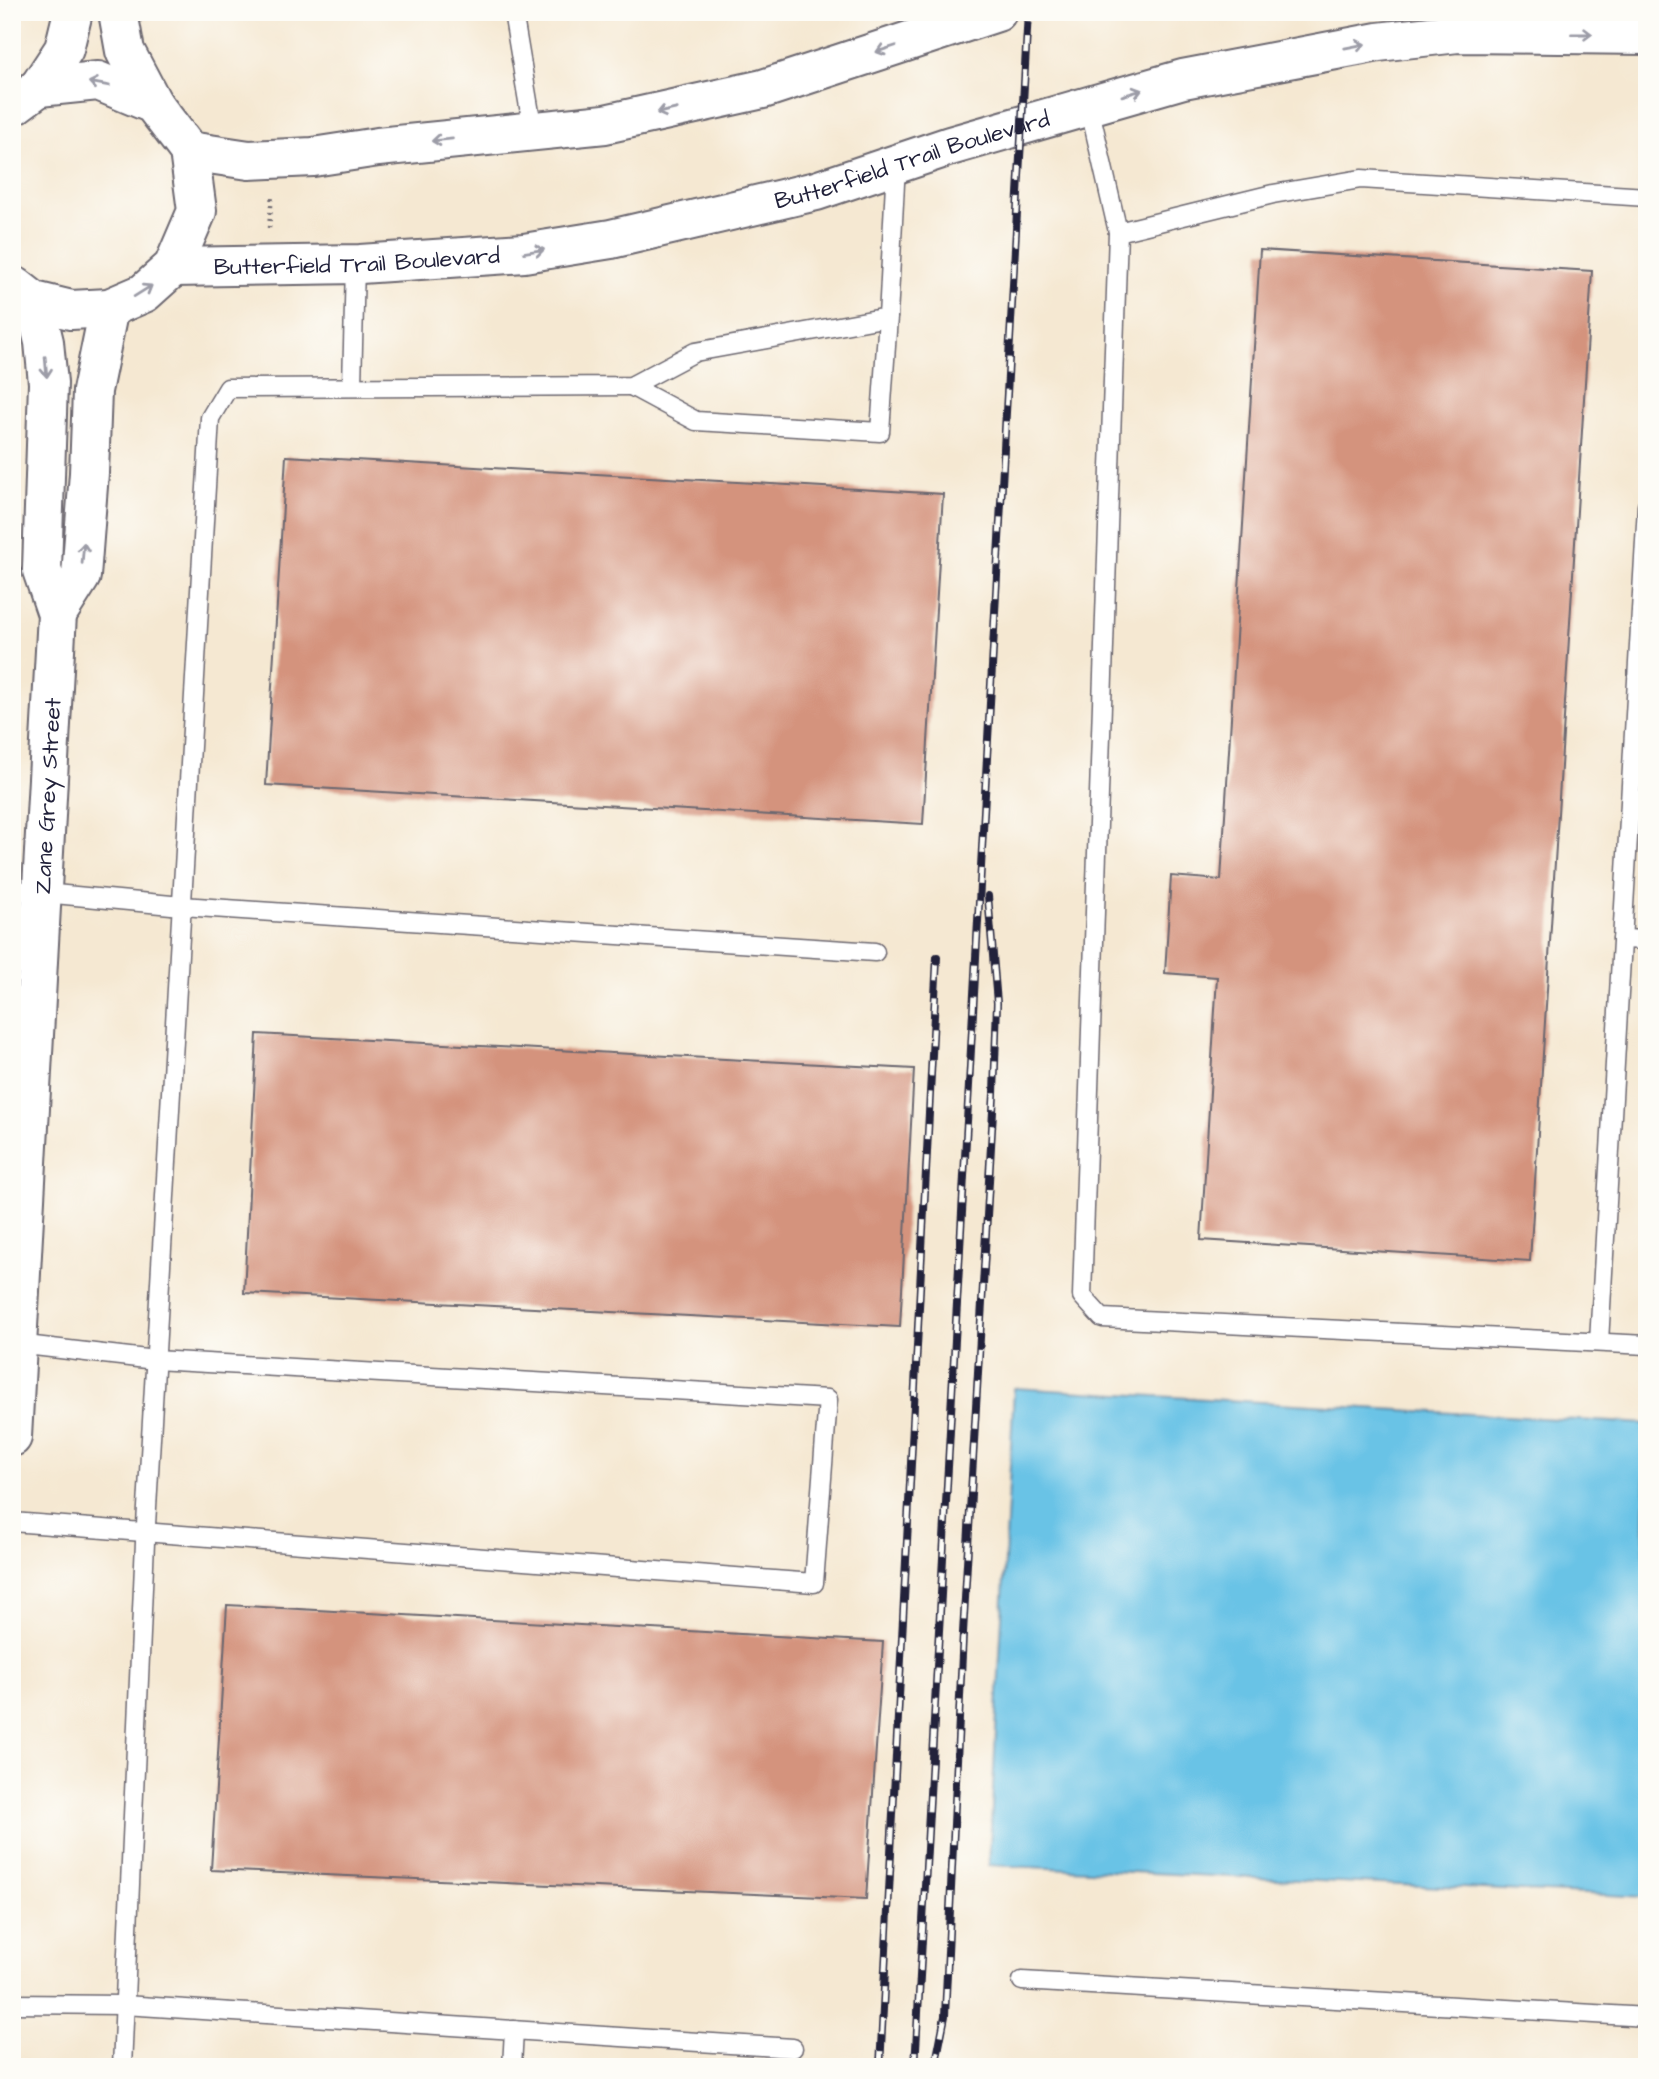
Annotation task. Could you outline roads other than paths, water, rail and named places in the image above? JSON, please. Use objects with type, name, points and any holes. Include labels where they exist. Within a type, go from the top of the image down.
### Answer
[{"type":"street","points":[[26,97],[64,49],[73,12]]},
{"type":"street","points":[[23,293],[71,310],[109,308],[144,293],[173,267],[197,211],[189,151],[153,104],[125,51],[118,12]]},
{"type":"street","points":[[189,151],[249,160],[313,157],[378,147],[605,124],[763,89],[942,21],[997,12]]},
{"type":"street","name":"Butterfield Trail Boulevard","points":[[173,267],[355,264],[524,253],[611,239],[816,191],[896,164],[1183,79],[1378,42],[1458,33],[1647,35]]},
{"type":"street","points":[[26,97],[98,80],[153,104]]},
{"type":"street","name":"Zane Grey Street","points":[[12,1437],[17,1344],[27,891],[57,614],[42,570],[48,383],[44,342],[23,293]]},
{"type":"street","name":"Zane Grey Street","points":[[57,614],[81,576],[92,391],[109,308]]},
{"type":"lane","points":[[513,12],[533,131]]},
{"type":"lane","points":[[1089,106],[1118,232],[1082,1296],[1102,1318],[1647,1345]]},
{"type":"lane","points":[[631,386],[696,421],[880,432],[896,164]]},
{"type":"lane","points":[[1118,232],[1273,194],[1361,179],[1647,197]]},
{"type":"lane","points":[[352,386],[355,264]]},
{"type":"lane","points":[[122,2067],[145,1532],[211,418],[228,388],[631,386],[695,352],[888,317]]},
{"type":"lane","points":[[1599,1342],[1644,598],[1647,506]]},
{"type":"lane","points":[[27,891],[182,906],[875,953]]},
{"type":"lane","points":[[1622,939],[1647,940]]},
{"type":"lane","points":[[12,1522],[814,1583],[828,1399],[155,1360],[17,1344]]},
{"type":"lane","points":[[1022,1981],[1647,2017]]},
{"type":"lane","points":[[12,2004],[124,2005],[793,2048]]},
{"type":"lane","points":[[512,2067],[514,2030]]},
{"type":"water","points":[[1014,1388],[1647,1424],[1644,1534],[1647,1639],[1647,1897],[989,1865]]},
{"type":"railway","points":[[915,2067],[1028,12]]},
{"type":"railway","points":[[935,2067],[945,2016],[963,1633],[994,1094],[997,1003],[988,896]]},
{"type":"railway","points":[[880,2067],[937,957]]}]
